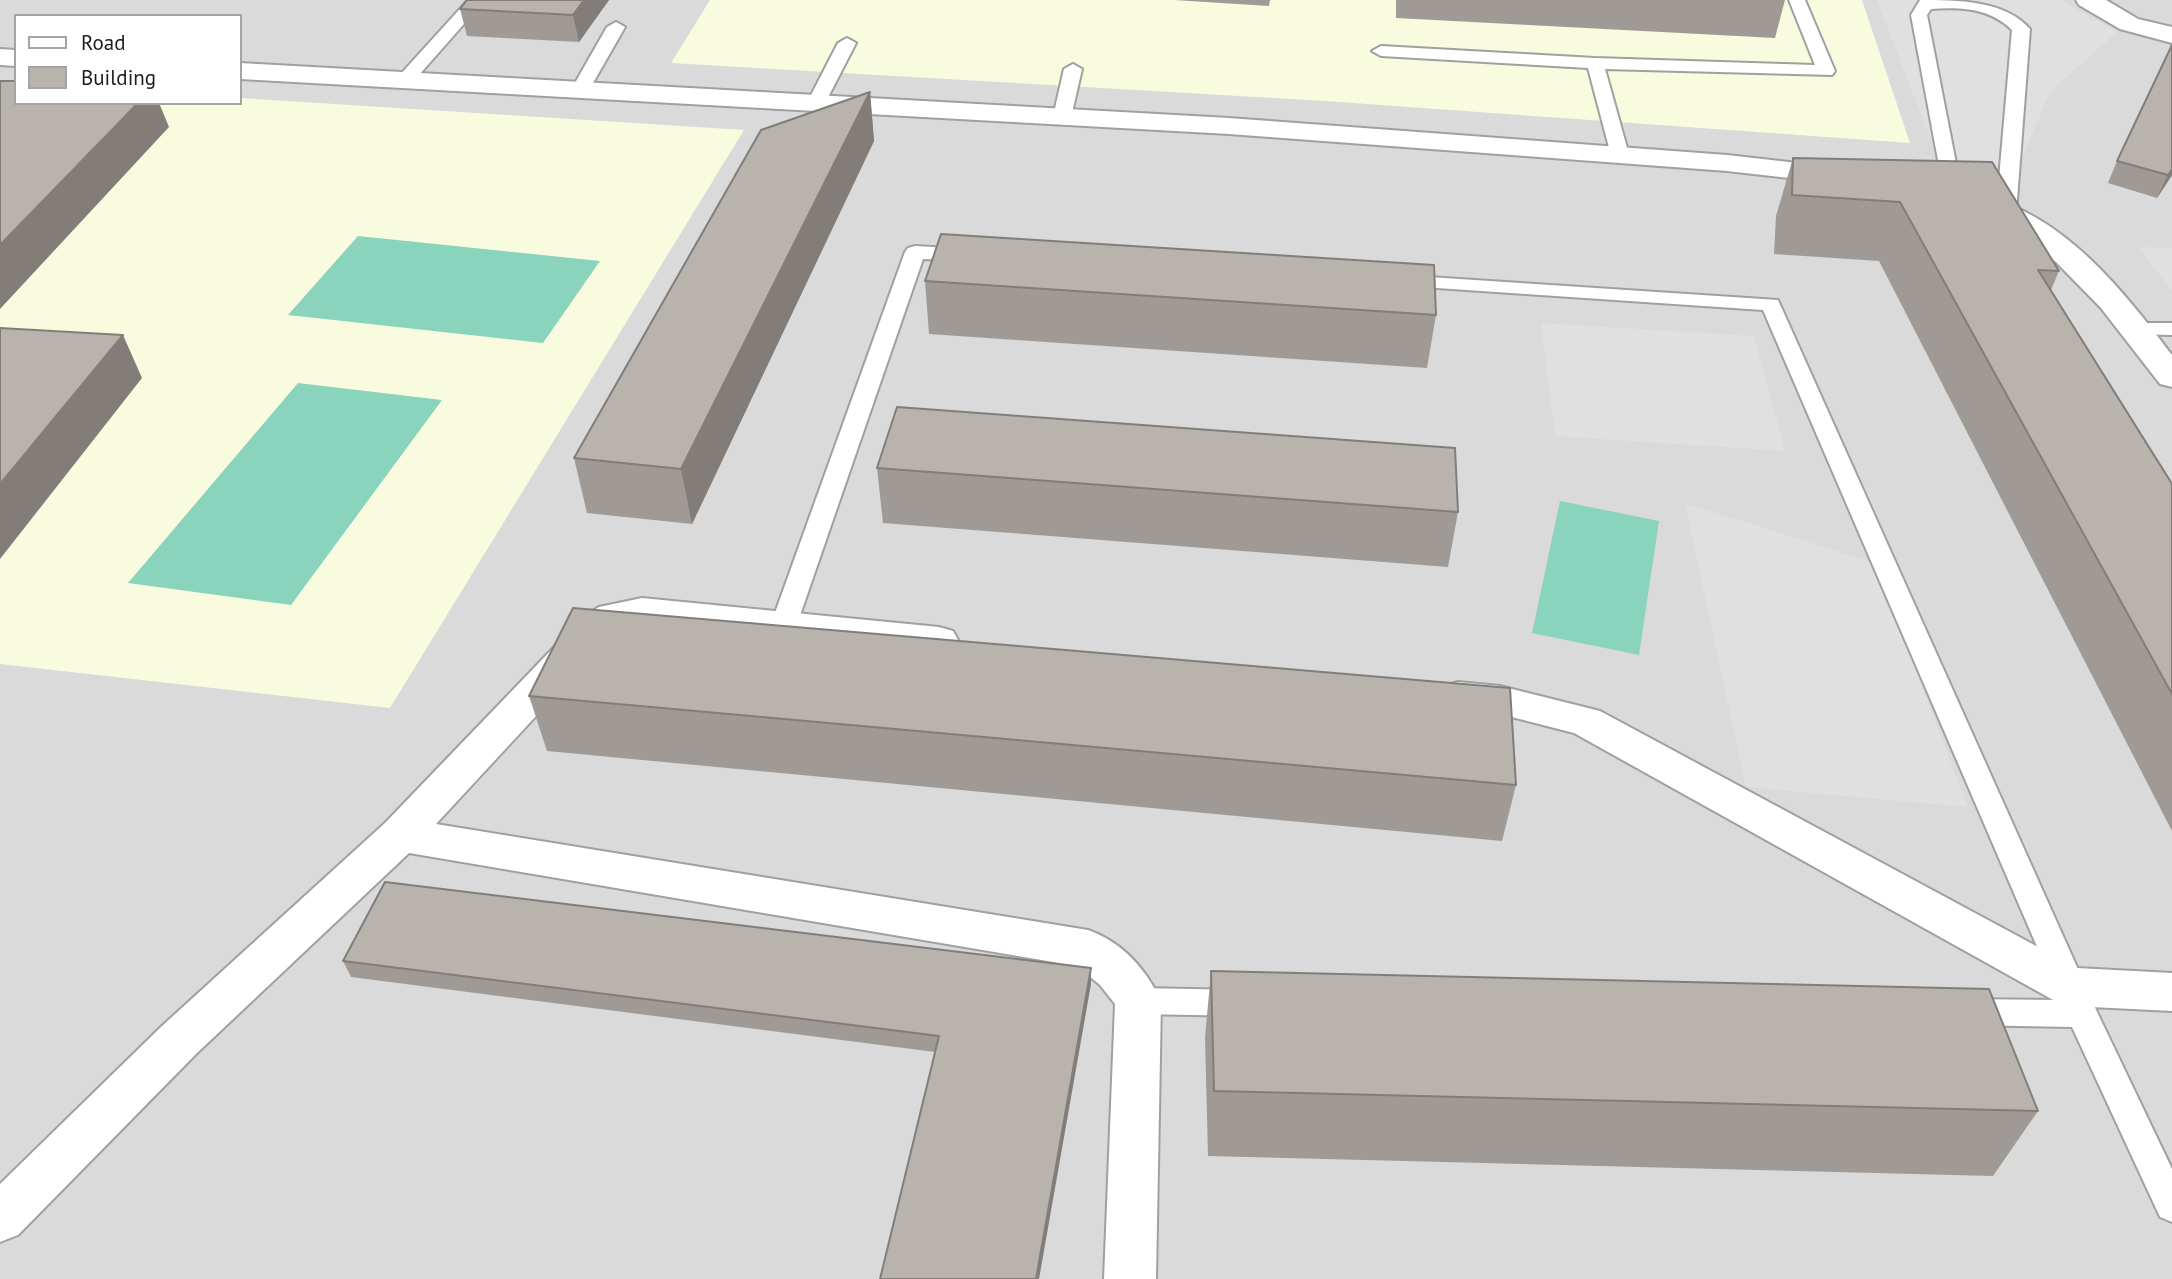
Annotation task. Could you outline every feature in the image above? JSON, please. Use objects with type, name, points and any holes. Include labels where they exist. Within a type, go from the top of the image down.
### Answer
[{"type":"street","points":[[2088,0],[2129,24],[2172,35]]},
{"type":"street","points":[[2129,24],[2147,0]]},
{"type":"street","points":[[242,71],[1062,117],[1727,163],[1872,180]]},
{"type":"street","points":[[1940,191],[2006,213],[2049,240],[2095,283],[2136,329],[2172,377]]},
{"type":"street","points":[[0,1218],[179,1040],[400,835],[597,626],[612,616],[642,611],[977,644]]},
{"type":"street","points":[[1418,692],[1500,701],[1586,721],[2077,1001],[2172,992]]},
{"type":"street","points":[[400,835],[1088,949],[1115,970],[1138,1002],[1130,1279]]},
{"type":"lane","points":[[405,80],[477,0]]},
{"type":"lane","points":[[1381,51],[1595,63],[1826,71],[1797,0]]},
{"type":"lane","points":[[1940,191],[1919,15],[1926,4],[1949,3],[1997,9],[2021,29],[2006,213]]},
{"type":"lane","points":[[580,90],[616,27]]},
{"type":"lane","points":[[816,103],[847,43]]},
{"type":"lane","points":[[1595,63],[1620,155]]},
{"type":"lane","points":[[1062,117],[1073,69]]},
{"type":"lane","points":[[784,624],[915,251],[998,257]]},
{"type":"lane","points":[[1371,279],[1771,303],[2077,1001],[2172,1206]]},
{"type":"lane","points":[[2136,329],[2172,329]]},
{"type":"lane","points":[[1930,1012],[2077,1001]]},
{"type":"lane","points":[[1138,1002],[1277,1003]]},
{"type":"shaded area","points":[[0,0],[2172,0],[2172,1279],[0,1279]]},
{"type":"shaded area","points":[[710,0],[1862,0],[1910,143],[1325,101],[671,63]]},
{"type":"shaded area","points":[[1877,0],[2060,0],[2117,32],[2050,92],[2012,182],[1945,177]]},
{"type":"shaded area","points":[[0,84],[14,101],[14,105],[242,105],[242,98],[744,130],[390,708],[0,664]]},
{"type":"shaded area","points":[[2138,247],[2172,248],[2172,291]]},
{"type":"shaded area","points":[[1541,323],[1754,336],[1785,451],[1555,436]]},
{"type":"shaded area","points":[[1685,503],[1875,563],[1968,807],[1746,787]]},
{"type":"green space","points":[[358,236],[600,261],[543,343],[288,315]]},
{"type":"green space","points":[[298,383],[442,400],[291,605],[128,583]]},
{"type":"green space","points":[[1560,501],[1659,521],[1639,655],[1532,633]]},
{"type":"building","points":[[467,0],[584,0],[573,15],[460,9]]},
{"type":"building","points":[[2172,45],[2172,169],[2168,175],[2117,161]]},
{"type":"building","points":[[0,81],[14,81],[14,105],[136,105],[0,245]]},
{"type":"building","points":[[870,92],[681,469],[574,458],[761,130]]},
{"type":"building","points":[[1793,158],[1992,162],[2059,271],[2038,270],[2172,484],[2172,694],[1900,202],[1792,195]]},
{"type":"building","points":[[941,234],[1434,265],[1436,315],[925,281]]},
{"type":"building","points":[[0,328],[123,335],[0,484]]},
{"type":"building","points":[[897,407],[1455,448],[1458,512],[877,468]]},
{"type":"building","points":[[573,608],[1510,688],[1516,785],[529,696]]},
{"type":"building","points":[[385,882],[1091,968],[1036,1279],[880,1279],[939,1036],[343,961]]},
{"type":"building","points":[[1211,971],[1989,989],[2038,1111],[1214,1091]]}]
